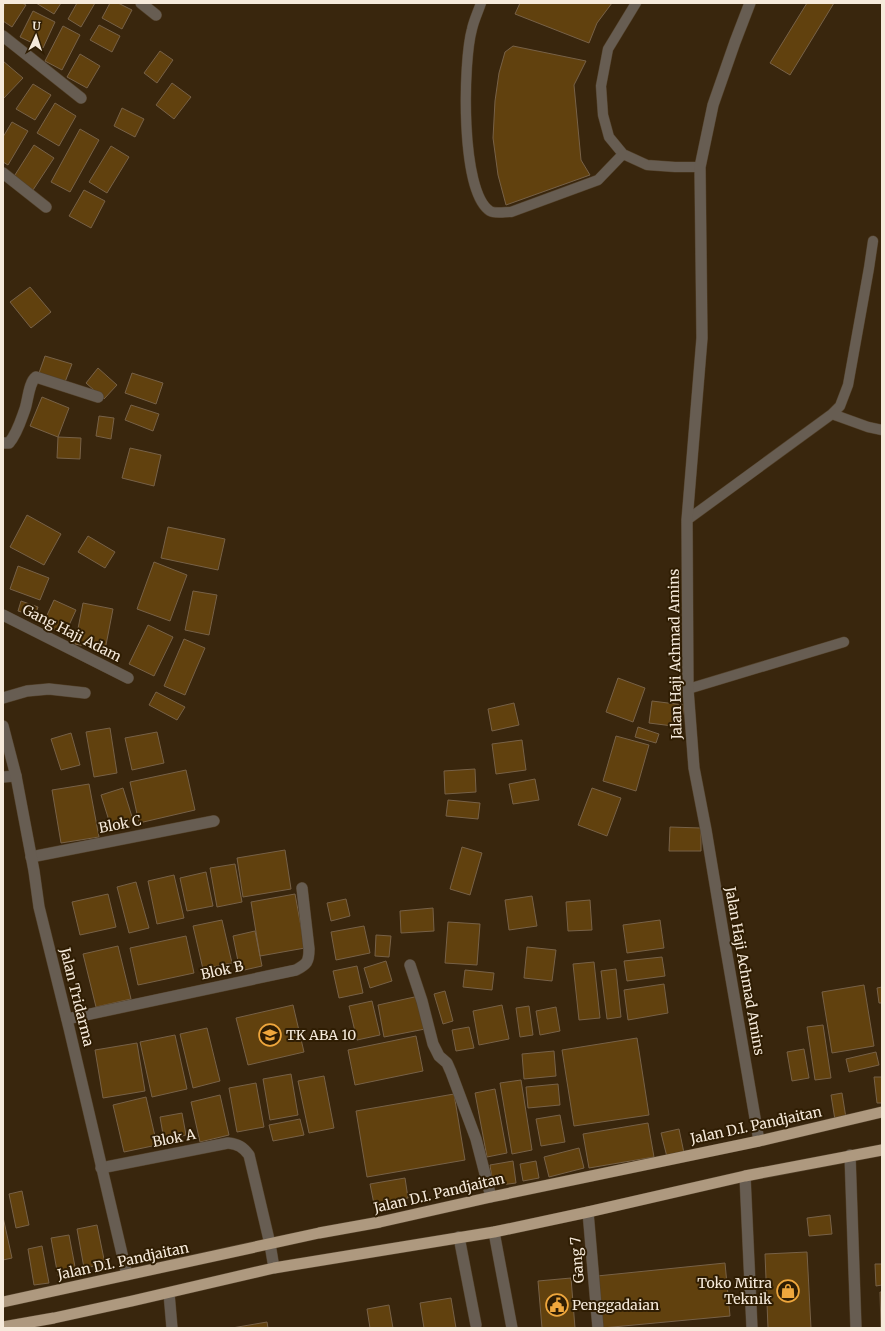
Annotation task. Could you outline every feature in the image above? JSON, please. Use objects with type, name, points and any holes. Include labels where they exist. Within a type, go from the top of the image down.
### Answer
[{"type":"highway","name":"Jalan D.I. Pandjaitan","points":[[3,1302],[759,1141],[882,1112]]},
{"type":"highway","points":[[3,1327],[54,1318],[169,1293],[274,1268],[494,1232],[745,1176],[882,1150]]},
{"type":"street","points":[[141,3],[156,15]]},
{"type":"street","name":"Jalan Haji Achmad Amins","points":[[750,3],[713,105],[700,167],[702,338],[687,520],[688,689],[694,768],[759,1141]]},
{"type":"street","points":[[3,36],[81,98]]},
{"type":"street","points":[[3,173],[46,208]]},
{"type":"street","points":[[3,443],[9,443],[13,438],[25,408],[32,382],[36,377],[98,397]]},
{"type":"street","name":"Gang Haji Adam","points":[[3,615],[128,678]]},
{"type":"street","points":[[3,698],[28,691],[49,689],[85,693]]},
{"type":"street","name":"Jalan Tridarma","points":[[3,726],[16,776],[39,907],[127,1275]]},
{"type":"street","points":[[3,777],[16,776]]},
{"type":"street","name":"Blok C","points":[[31,857],[214,821]]},
{"type":"street","name":"Blok B","points":[[66,1019],[296,970],[304,966],[309,959],[309,949],[302,888]]},
{"type":"street","points":[[410,965],[422,1001],[432,1044],[451,1072],[476,1138],[491,1197]]},
{"type":"street","name":"Blok A","points":[[102,1168],[228,1143],[237,1144],[244,1148],[249,1155],[270,1244]]},
{"type":"street","points":[[850,1155],[856,1328]]},
{"type":"street","points":[[745,1176],[752,1328]]},
{"type":"street","name":"Gang 7","points":[[588,1212],[598,1328]]},
{"type":"street","points":[[494,1232],[512,1328]]},
{"type":"street","points":[[459,1237],[476,1325]]},
{"type":"street","points":[[270,1244],[274,1268]]},
{"type":"street","points":[[169,1293],[172,1328]]},
{"type":"lane","points":[[481,3],[472,29],[469,44],[465,74],[465,118],[470,163],[477,192],[484,206],[491,212],[511,212],[598,180],[623,154]]},
{"type":"lane","points":[[636,3],[608,49],[601,86],[603,114],[609,137],[623,154],[647,164],[674,167],[700,167]]},
{"type":"lane","points":[[687,520],[832,414],[840,406],[848,385],[873,241]]},
{"type":"lane","points":[[832,414],[868,427],[882,430]]},
{"type":"lane","points":[[688,689],[844,642]]},
{"type":"building","points":[[4,3],[22,3],[26,5],[12,27],[3,21]]},
{"type":"building","points":[[36,3],[61,3],[54,14]]},
{"type":"building","points":[[77,3],[95,3],[81,27],[68,19]]},
{"type":"building","points":[[110,3],[118,3],[132,10],[122,29],[102,18]]},
{"type":"building","points":[[520,3],[612,3],[597,23],[589,43],[515,14]]},
{"type":"building","points":[[807,3],[834,3],[790,75],[770,63]]},
{"type":"building","points":[[33,11],[55,22],[43,48],[20,37]]},
{"type":"building","points":[[99,25],[120,36],[112,52],[90,40]]},
{"type":"building","points":[[63,26],[80,35],[62,70],[45,61]]},
{"type":"building","points":[[513,46],[586,61],[574,85],[581,160],[590,175],[506,205],[498,175],[493,138],[495,101],[499,73],[505,52]]},
{"type":"building","points":[[160,51],[173,60],[157,83],[144,73]]},
{"type":"building","points":[[80,54],[100,66],[87,88],[67,77]]},
{"type":"building","points":[[3,61],[23,78],[3,99]]},
{"type":"building","points":[[172,83],[191,97],[174,119],[156,105]]},
{"type":"building","points":[[33,84],[51,95],[35,120],[16,109]]},
{"type":"building","points":[[55,103],[76,116],[59,146],[37,133]]},
{"type":"building","points":[[122,108],[144,119],[135,137],[114,126]]},
{"type":"building","points":[[12,122],[28,131],[8,165],[3,162],[3,137]]},
{"type":"building","points":[[80,129],[99,140],[70,192],[51,182]]},
{"type":"building","points":[[34,145],[54,158],[33,190],[13,178]]},
{"type":"building","points":[[111,146],[129,157],[107,193],[89,182]]},
{"type":"building","points":[[84,190],[105,201],[91,228],[69,216]]},
{"type":"building","points":[[30,287],[51,312],[31,328],[10,302]]},
{"type":"building","points":[[45,356],[72,364],[65,382],[39,373]]},
{"type":"building","points":[[98,368],[117,385],[104,399],[86,383]]},
{"type":"building","points":[[132,373],[163,383],[156,404],[125,393]]},
{"type":"building","points":[[42,397],[69,408],[58,437],[30,426]]},
{"type":"building","points":[[131,405],[159,414],[153,431],[125,420]]},
{"type":"building","points":[[99,416],[114,418],[111,439],[96,436]]},
{"type":"building","points":[[58,437],[81,438],[80,459],[57,458]]},
{"type":"building","points":[[130,448],[161,455],[154,486],[122,478]]},
{"type":"building","points":[[27,515],[61,534],[44,565],[10,547]]},
{"type":"building","points":[[168,527],[225,539],[218,570],[161,558]]},
{"type":"building","points":[[88,536],[115,552],[105,568],[78,552]]},
{"type":"building","points":[[154,562],[187,575],[170,621],[137,609]]},
{"type":"building","points":[[18,566],[49,578],[40,600],[10,589]]},
{"type":"building","points":[[193,591],[217,595],[209,635],[185,630]]},
{"type":"building","points":[[54,600],[76,610],[65,634],[43,624]]},
{"type":"building","points":[[21,601],[38,607],[35,616],[18,611]]},
{"type":"building","points":[[83,603],[113,609],[105,650],[75,644]]},
{"type":"building","points":[[148,625],[173,637],[154,676],[129,664]]},
{"type":"building","points":[[184,639],[205,648],[185,695],[164,686]]},
{"type":"building","points":[[618,678],[645,688],[633,722],[606,712]]},
{"type":"building","points":[[156,692],[185,707],[177,720],[149,705]]},
{"type":"building","points":[[652,701],[684,705],[681,727],[649,723]]},
{"type":"building","points":[[514,703],[519,725],[492,731],[488,709]]},
{"type":"building","points":[[638,727],[659,734],[656,743],[635,737]]},
{"type":"building","points":[[110,728],[117,773],[94,777],[86,732]]},
{"type":"building","points":[[157,732],[164,763],[132,770],[125,738]]},
{"type":"building","points":[[71,733],[80,765],[61,770],[51,739]]},
{"type":"building","points":[[616,736],[649,745],[636,791],[603,781]]},
{"type":"building","points":[[522,740],[526,770],[496,774],[492,744]]},
{"type":"building","points":[[475,769],[476,792],[445,794],[444,771]]},
{"type":"building","points":[[186,770],[195,810],[139,823],[130,782]]},
{"type":"building","points":[[535,779],[539,800],[513,804],[509,784]]},
{"type":"building","points":[[89,784],[99,837],[61,843],[52,790]]},
{"type":"building","points":[[123,788],[133,820],[111,827],[101,795]]},
{"type":"building","points":[[592,788],[621,798],[607,836],[578,825]]},
{"type":"building","points":[[448,800],[480,803],[478,819],[446,816]]},
{"type":"building","points":[[670,827],[701,828],[701,851],[669,851]]},
{"type":"building","points":[[462,847],[482,853],[470,895],[450,889]]},
{"type":"building","points":[[285,850],[291,889],[243,897],[237,858]]},
{"type":"building","points":[[235,864],[242,902],[217,907],[210,868]]},
{"type":"building","points":[[206,872],[213,906],[187,911],[180,878]]},
{"type":"building","points":[[174,875],[184,918],[157,924],[148,881]]},
{"type":"building","points":[[136,882],[149,928],[129,933],[117,887]]},
{"type":"building","points":[[108,894],[116,927],[80,935],[72,902]]},
{"type":"building","points":[[295,894],[305,948],[260,956],[251,902]]},
{"type":"building","points":[[532,896],[537,926],[509,930],[505,900]]},
{"type":"building","points":[[346,899],[350,916],[331,921],[327,903]]},
{"type":"building","points":[[590,900],[592,930],[568,931],[566,902]]},
{"type":"building","points":[[433,908],[434,931],[401,933],[400,911]]},
{"type":"building","points":[[222,920],[232,963],[203,969],[193,926]]},
{"type":"building","points":[[660,920],[664,948],[627,953],[623,925]]},
{"type":"building","points":[[448,922],[480,924],[477,965],[445,963]]},
{"type":"building","points":[[364,926],[370,953],[336,960],[331,932]]},
{"type":"building","points":[[255,931],[262,966],[240,971],[233,936]]},
{"type":"building","points":[[376,935],[391,936],[389,957],[375,956]]},
{"type":"building","points":[[186,936],[194,973],[138,985],[130,948]]},
{"type":"building","points":[[118,946],[131,999],[96,1007],[83,954]]},
{"type":"building","points":[[527,947],[556,950],[552,981],[524,978]]},
{"type":"building","points":[[662,957],[665,976],[627,981],[624,961]]},
{"type":"building","points":[[386,961],[392,981],[370,988],[364,968]]},
{"type":"building","points":[[594,962],[600,1018],[579,1020],[573,964]]},
{"type":"building","points":[[357,966],[363,993],[339,998],[333,971]]},
{"type":"building","points":[[616,969],[621,1017],[607,1019],[601,971]]},
{"type":"building","points":[[465,970],[494,973],[492,990],[463,987]]},
{"type":"building","points":[[664,984],[668,1013],[628,1020],[624,990]]},
{"type":"building","points":[[864,985],[874,1046],[832,1053],[822,992]]},
{"type":"building","points":[[882,987],[882,1003],[879,1003],[877,988]]},
{"type":"building","points":[[445,991],[453,1021],[443,1024],[434,994]]},
{"type":"building","points":[[419,996],[425,1029],[384,1037],[378,1005]]},
{"type":"building","points":[[372,1001],[380,1035],[357,1040],[349,1006]]},
{"type":"building","name":"TK ABA 10","points":[[293,1005],[304,1052],[248,1065],[236,1018]]},
{"type":"building","points":[[502,1005],[509,1039],[479,1045],[473,1011]]},
{"type":"building","points":[[529,1006],[533,1035],[520,1037],[516,1008]]},
{"type":"building","points":[[556,1007],[560,1031],[540,1035],[536,1011]]},
{"type":"building","points":[[823,1025],[831,1078],[815,1080],[807,1027]]},
{"type":"building","points":[[469,1027],[474,1048],[456,1051],[452,1030]]},
{"type":"building","points":[[207,1028],[220,1081],[193,1088],[180,1034]]},
{"type":"building","points":[[175,1035],[187,1089],[152,1097],[140,1042]]},
{"type":"building","points":[[416,1036],[423,1071],[355,1085],[348,1050]]},
{"type":"building","points":[[637,1038],[649,1115],[574,1126],[562,1050]]},
{"type":"building","points":[[137,1043],[145,1091],[103,1098],[95,1050]]},
{"type":"building","points":[[804,1049],[809,1078],[792,1081],[787,1052]]},
{"type":"building","points":[[554,1051],[556,1076],[524,1079],[522,1054]]},
{"type":"building","points":[[876,1052],[879,1065],[849,1072],[846,1059]]},
{"type":"building","points":[[291,1074],[298,1115],[270,1120],[263,1079]]},
{"type":"building","points":[[324,1076],[334,1128],[309,1133],[298,1081]]},
{"type":"building","points":[[874,1077],[882,1077],[882,1103],[877,1103]]},
{"type":"building","points":[[521,1080],[532,1150],[512,1154],[500,1083]]},
{"type":"building","points":[[256,1083],[264,1127],[237,1132],[229,1088]]},
{"type":"building","points":[[558,1084],[560,1105],[528,1108],[526,1087]]},
{"type":"building","points":[[495,1089],[507,1153],[487,1157],[475,1093]]},
{"type":"building","points":[[842,1093],[846,1118],[835,1120],[831,1095]]},
{"type":"building","points":[[454,1094],[465,1160],[367,1177],[356,1111]]},
{"type":"building","points":[[220,1095],[229,1135],[200,1142],[191,1102]]},
{"type":"building","points":[[146,1097],[157,1145],[124,1152],[113,1105]]},
{"type":"building","points":[[182,1113],[186,1135],[164,1140],[160,1117]]},
{"type":"building","points":[[560,1115],[565,1142],[541,1146],[536,1119]]},
{"type":"building","points":[[300,1119],[304,1135],[273,1141],[269,1125]]},
{"type":"building","points":[[648,1123],[654,1157],[589,1168],[583,1134]]},
{"type":"building","points":[[679,1129],[684,1153],[667,1157],[661,1133]]},
{"type":"building","points":[[579,1148],[584,1168],[549,1177],[544,1157]]},
{"type":"building","points":[[513,1161],[516,1183],[493,1186],[490,1165]]},
{"type":"building","points":[[536,1161],[539,1178],[523,1181],[520,1164]]},
{"type":"building","points":[[405,1178],[408,1198],[374,1204],[370,1184]]},
{"type":"building","points":[[22,1191],[29,1225],[16,1228],[9,1194]]},
{"type":"building","points":[[830,1215],[832,1234],[809,1236],[807,1218]]},
{"type":"building","points":[[3,1217],[12,1258],[3,1260]]},
{"type":"building","points":[[97,1225],[105,1264],[84,1268],[77,1229]]},
{"type":"building","points":[[69,1235],[76,1272],[58,1276],[51,1238]]},
{"type":"building","points":[[42,1246],[49,1283],[34,1285],[28,1249]]},
{"type":"building","name":"Toko Mitra Teknik","points":[[807,1252],[811,1328],[768,1328],[765,1254]]},
{"type":"building","points":[[725,1263],[730,1316],[602,1328],[597,1276]]},
{"type":"building","points":[[875,1264],[882,1264],[882,1285],[876,1286]]},
{"type":"building","name":"Penggadaian","points":[[571,1278],[575,1328],[542,1328],[538,1281]]},
{"type":"building","points":[[880,1292],[882,1292],[882,1328],[881,1328]]},
{"type":"building","points":[[451,1298],[456,1328],[424,1328],[420,1303]]},
{"type":"building","points":[[389,1305],[393,1328],[370,1328],[367,1309]]},
{"type":"building","points":[[267,1322],[268,1328],[232,1328]]},
{"type":"place","name":"TK ABA 10","points":[[270,1035]]},
{"type":"place","name":"Toko Mitra Teknik","points":[[788,1291]]},
{"type":"place","name":"Penggadaian","points":[[557,1305]]}]
